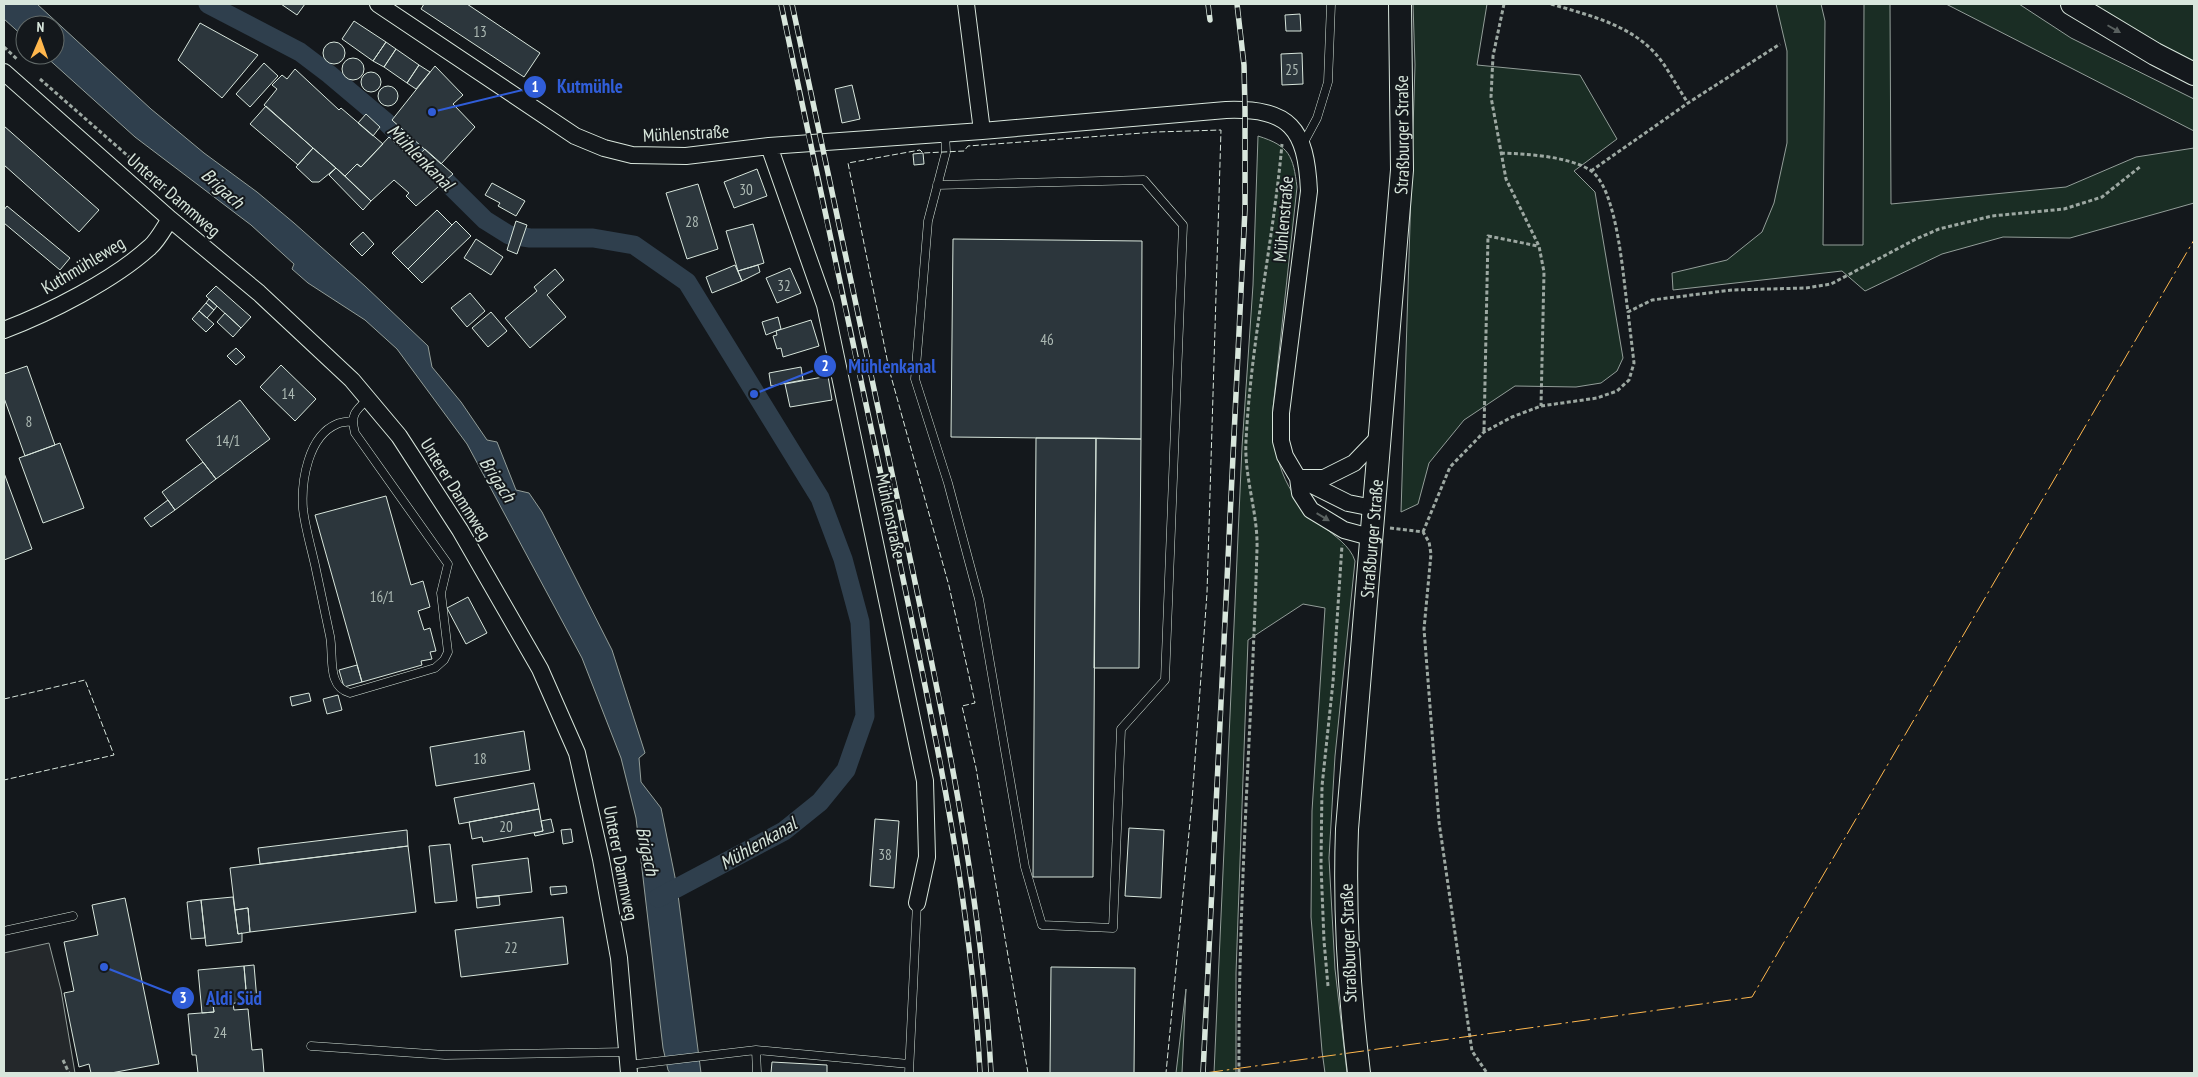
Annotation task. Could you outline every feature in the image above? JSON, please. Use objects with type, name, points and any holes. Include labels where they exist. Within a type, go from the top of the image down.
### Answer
[{"type":"main road","name":"Straßburger Straße","points":[[1359,1073],[1350,1002],[1345,895],[1347,829],[1402,170],[1400,4]]},
{"type":"main road","points":[[2072,4],[2155,54],[2194,74]]},
{"type":"street","name":"Mühlenstraße","points":[[378,4],[575,136],[604,148],[632,156],[686,156],[769,146],[945,134],[1226,110],[1261,111],[1284,120],[1303,144],[1308,161],[1309,191],[1281,412],[1281,441],[1285,456],[1298,478],[1300,493],[1311,510],[1344,530],[1371,524]]},
{"type":"street","points":[[966,4],[982,131]]},
{"type":"street","name":"Unterer Dammweg","points":[[4,72],[170,219],[259,293],[352,380],[399,436],[460,530],[540,669],[576,753],[594,825],[617,949],[632,1064]]},
{"type":"street","name":"Mühlenstraße","points":[[769,146],[825,305],[925,781],[927,857],[917,903]]},
{"type":"street","name":"Kuthmühleweg","points":[[4,330],[72,299],[110,275],[151,246],[170,219]]},
{"type":"street","points":[[1298,478],[1324,478],[1354,463],[1380,436]]},
{"type":"street","points":[[1298,478],[1348,503],[1371,524]]},
{"type":"lane","points":[[1303,144],[1317,118],[1328,82],[1331,4]]},
{"type":"lane","points":[[937,185],[1144,180],[1182,225],[1165,680],[1121,729],[1113,928],[1042,925],[1025,867],[979,599],[948,483],[916,379],[928,221],[937,185],[946,152],[945,134]]},
{"type":"lane","points":[[352,421],[337,424],[326,431],[308,456],[303,508],[332,644],[332,670],[337,686],[342,691],[350,693],[435,668],[444,660],[448,652],[441,593],[448,564],[356,433],[352,421],[355,411],[368,399]]},
{"type":"lane","points":[[909,1073],[917,903]]},
{"type":"lane","points":[[4,931],[73,916]]},
{"type":"lane","points":[[312,1046],[445,1055],[632,1064],[756,1050],[909,1064]]},
{"type":"lane","points":[[756,1050],[757,1073]]},
{"type":"path","points":[[1504,4],[1493,56],[1491,97],[1506,179],[1539,246],[1544,272],[1541,406]]},
{"type":"path","points":[[1550,4],[1619,25],[1639,38],[1655,53],[1688,103]]},
{"type":"path","points":[[1591,171],[1688,103],[1780,44]]},
{"type":"path","points":[[1239,1073],[1241,904],[1257,545],[1246,445],[1251,361],[1277,192],[1284,120]]},
{"type":"path","points":[[1423,532],[1450,467],[1484,432],[1512,417],[1541,406],[1597,398],[1617,391],[1629,380],[1634,363],[1612,205],[1603,182],[1591,171],[1551,158],[1501,153]]},
{"type":"path","points":[[1628,312],[1652,300],[1732,290],[1806,288],[1831,284],[1916,238],[1939,230],[1992,216],[2064,208],[2102,197],[2140,166]]},
{"type":"path","points":[[1484,432],[1488,236],[1539,246]]},
{"type":"path","points":[[1371,524],[1423,532]]},
{"type":"path","points":[[1423,532],[1429,542],[1431,554],[1424,629],[1439,822],[1472,1050],[1487,1073]]},
{"type":"path","points":[[63,1060],[70,1073]]},
{"type":"green space","points":[[1413,4],[1487,4],[1477,65],[1580,75],[1617,139],[1574,171],[1595,192],[1623,358],[1617,371],[1601,383],[1576,387],[1515,386],[1464,420],[1429,463],[1418,504],[1401,512],[1415,65]]},
{"type":"green space","points":[[1776,4],[1821,4],[1825,21],[1823,245],[1863,245],[1864,4],[1890,4],[1891,204],[2066,187],[2136,157],[2194,148],[2194,203],[2070,238],[2003,237],[1942,254],[1865,291],[1842,271],[1673,290],[1672,273],[1727,260],[1762,232],[1774,203],[1787,143],[1787,51]]},
{"type":"green space","points":[[1946,4],[2019,4],[2071,38],[2194,99],[2194,131]]},
{"type":"green space","points":[[2089,4],[2194,4],[2194,63]]},
{"type":"green space","points":[[1258,136],[1277,144],[1288,154],[1294,167],[1297,187],[1273,408],[1278,459],[1282,473],[1297,499],[1308,512],[1346,545],[1355,561],[1335,756],[1329,858],[1335,969],[1347,1073],[1325,1073],[1322,1051],[1311,917],[1312,811],[1325,608],[1303,604],[1248,640],[1236,973],[1236,1073],[1214,1073],[1242,447],[1253,285]]},
{"type":"green space","points":[[1186,989],[1182,1073],[1176,1073]]},
{"type":"shaded area","points":[[49,943],[61,990],[75,1073],[4,1073],[4,953]]},
{"type":"water","points":[[4,4],[37,4],[49,15],[15,15],[15,29],[4,19]]},
{"type":"water","name":"Brigach","points":[[65,30],[151,109],[294,223],[365,286],[428,346],[432,367],[461,402],[487,440],[497,442],[516,490],[529,493],[542,512],[612,650],[645,753],[639,758],[641,782],[661,808],[677,887],[701,1073],[670,1073],[668,1070],[663,1048],[636,818],[621,758],[582,658],[467,444],[397,349],[365,320],[308,283],[292,269],[294,264],[251,225],[135,137],[55,65],[65,65]]},
{"type":"building","points":[[281,4],[305,4],[297,15]]},
{"type":"building","points":[[424,4],[467,4],[540,53],[524,77],[421,9]]},
{"type":"building","points":[[1300,14],[1301,31],[1286,31],[1285,15]]},
{"type":"building","points":[[354,21],[386,42],[373,61],[342,39]]},
{"type":"building","points":[[200,23],[258,55],[222,98],[178,60]]},
{"type":"building","points":[[334,42],[342,45],[345,53],[342,61],[334,64],[326,61],[323,53],[326,45]]},
{"type":"building","points":[[386,42],[396,49],[384,67],[373,61]]},
{"type":"building","points":[[396,49],[419,65],[407,83],[384,67]]},
{"type":"building","points":[[1302,53],[1303,84],[1282,85],[1281,54]]},
{"type":"building","points":[[353,58],[361,61],[364,69],[361,77],[353,80],[345,77],[342,69],[345,61]]},
{"type":"building","points":[[264,63],[278,76],[250,107],[236,94]]},
{"type":"building","points":[[419,65],[430,72],[416,89],[407,83]]},
{"type":"building","points":[[435,66],[463,95],[453,104],[475,127],[441,164],[392,120]]},
{"type":"building","points":[[295,69],[339,110],[341,108],[383,144],[361,167],[357,164],[345,176],[264,105],[277,89],[272,85],[282,75],[287,79]]},
{"type":"building","points":[[371,72],[378,75],[381,82],[378,89],[371,92],[364,89],[361,82],[364,75]]},
{"type":"building","points":[[852,85],[860,119],[842,123],[835,89]]},
{"type":"building","points":[[388,86],[395,89],[398,96],[395,103],[388,106],[381,103],[378,96],[381,89]]},
{"type":"building","points":[[266,106],[313,148],[298,165],[250,124]]},
{"type":"building","points":[[366,114],[380,127],[373,136],[358,123]]},
{"type":"building","points":[[4,126],[99,210],[79,232],[4,165]]},
{"type":"building","points":[[389,137],[413,160],[425,149],[453,174],[416,206],[406,196],[409,193],[394,180],[371,201],[345,176],[357,164],[361,167]]},
{"type":"building","points":[[313,148],[336,168],[319,182],[312,182],[296,167]]},
{"type":"building","points":[[923,153],[924,164],[914,165],[913,154]]},
{"type":"building","points":[[336,168],[371,201],[363,210],[329,175]]},
{"type":"building","points":[[757,169],[767,196],[734,208],[724,182]]},
{"type":"building","points":[[492,183],[525,201],[516,216],[498,206],[500,203],[485,195]]},
{"type":"building","points":[[698,184],[718,249],[687,259],[666,193]]},
{"type":"building","points":[[7,206],[70,258],[60,270],[4,223],[4,210]]},
{"type":"building","points":[[437,210],[452,225],[408,269],[392,253]]},
{"type":"building","points":[[456,221],[471,236],[422,283],[408,269]]},
{"type":"building","points":[[516,221],[527,225],[517,254],[507,250]]},
{"type":"building","points":[[753,224],[764,263],[738,271],[726,231]]},
{"type":"building","points":[[363,232],[374,244],[362,256],[350,244]]},
{"type":"building","points":[[476,239],[503,257],[491,275],[464,258]]},
{"type":"building","points":[[953,239],[1142,241],[1141,439],[951,437]]},
{"type":"building","points":[[735,265],[742,281],[712,293],[706,277]]},
{"type":"building","points":[[758,265],[760,272],[742,281],[738,271]]},
{"type":"building","points":[[790,268],[801,293],[777,303],[766,278]]},
{"type":"building","points":[[555,269],[564,280],[547,295],[566,317],[530,348],[505,318],[537,291],[534,287]]},
{"type":"building","points":[[216,286],[251,317],[241,328],[206,296]]},
{"type":"building","points":[[470,293],[485,311],[467,327],[451,308]]},
{"type":"building","points":[[209,299],[217,306],[214,310],[206,303]]},
{"type":"building","points":[[206,303],[214,310],[207,318],[199,311]]},
{"type":"building","points":[[199,311],[214,324],[206,332],[192,319]]},
{"type":"building","points":[[491,312],[507,331],[488,347],[472,328]]},
{"type":"building","points":[[225,313],[241,328],[233,337],[217,322]]},
{"type":"building","points":[[778,317],[781,329],[766,335],[762,322]]},
{"type":"building","points":[[811,320],[819,346],[783,357],[781,348],[777,349],[773,336],[777,335],[776,331]]},
{"type":"building","points":[[236,348],[245,357],[236,365],[227,356]]},
{"type":"building","points":[[281,365],[316,399],[295,421],[260,387]]},
{"type":"building","points":[[27,366],[55,445],[25,456],[4,398],[4,374]]},
{"type":"building","points":[[801,367],[803,380],[771,386],[769,373]]},
{"type":"building","points":[[828,376],[832,400],[790,407],[785,384]]},
{"type":"building","points":[[240,400],[270,439],[216,479],[186,440]]},
{"type":"building","points":[[1036,438],[1096,438],[1093,877],[1033,877]]},
{"type":"building","points":[[1096,438],[1141,439],[1139,668],[1094,668]]},
{"type":"building","points":[[60,443],[84,508],[43,523],[19,458]]},
{"type":"building","points":[[203,462],[216,479],[175,510],[162,492]]},
{"type":"building","points":[[4,473],[32,549],[4,560]]},
{"type":"building","points":[[386,496],[411,585],[423,581],[430,607],[418,611],[424,630],[430,628],[436,651],[430,652],[432,659],[421,661],[422,665],[362,682],[315,515]]},
{"type":"building","points":[[168,500],[175,510],[151,527],[144,518]]},
{"type":"building","points":[[468,597],[487,633],[466,644],[447,608]]},
{"type":"building","points":[[357,665],[362,682],[344,687],[339,670]]},
{"type":"building","points":[[309,693],[311,701],[292,706],[290,697]]},
{"type":"building","points":[[338,695],[342,710],[327,714],[323,699]]},
{"type":"building","points":[[524,731],[530,770],[436,786],[430,747]]},
{"type":"building","points":[[534,783],[539,809],[459,824],[454,798]]},
{"type":"building","points":[[539,809],[543,831],[483,842],[482,837],[472,839],[469,822]]},
{"type":"building","points":[[551,819],[554,832],[535,836],[534,833],[543,831],[541,821]]},
{"type":"building","points":[[875,819],[899,821],[894,888],[870,886]]},
{"type":"building","points":[[1129,828],[1164,830],[1161,898],[1125,896]]},
{"type":"building","points":[[571,829],[573,842],[563,844],[561,830]]},
{"type":"building","points":[[407,830],[408,846],[260,864],[258,848]]},
{"type":"building","points":[[450,844],[457,901],[435,903],[429,846]]},
{"type":"building","points":[[408,846],[416,912],[250,932],[248,908],[235,910],[230,868]]},
{"type":"building","points":[[528,858],[532,892],[476,898],[472,865]]},
{"type":"building","points":[[566,886],[567,893],[551,895],[550,887]]},
{"type":"building","points":[[499,896],[500,905],[477,908],[476,898]]},
{"type":"building","points":[[233,897],[238,934],[242,933],[242,942],[206,946],[201,900]]},
{"type":"building","points":[[125,898],[159,1064],[111,1073],[91,1073],[89,1064],[79,1067],[64,993],[74,991],[64,942],[98,935],[92,905]]},
{"type":"building","points":[[201,900],[205,938],[191,939],[187,902]]},
{"type":"building","points":[[248,908],[250,932],[238,934],[235,910]]},
{"type":"building","points":[[563,917],[568,964],[461,977],[455,930]]},
{"type":"building","points":[[254,965],[257,1001],[247,1002],[244,966]]},
{"type":"building","points":[[244,966],[247,1002],[213,1005],[214,1012],[202,1013],[198,970]]},
{"type":"building","points":[[1051,967],[1135,968],[1134,1073],[1050,1073]]},
{"type":"building","points":[[233,1003],[234,1010],[248,1009],[252,1050],[262,1049],[264,1073],[198,1073],[196,1055],[192,1055],[188,1014],[214,1012],[213,1005]]},
{"type":"building","points":[[772,1062],[827,1065],[827,1073],[771,1073]]},
{"type":"waterway","name":"Mühlenkanal","points":[[208,4],[300,52],[329,74],[386,122],[485,220],[509,235],[530,238],[593,238],[634,245],[687,282],[820,498],[843,559],[860,622],[865,716],[846,770],[820,802],[784,831],[658,898]]},
{"type":"railway","points":[[781,4],[937,744],[949,810],[968,941],[980,1073]]},
{"type":"railway","points":[[792,4],[921,610],[960,807],[979,940],[991,1073]]},
{"type":"railway","points":[[1208,4],[1210,20]]},
{"type":"railway","points":[[1203,1073],[1245,209],[1244,65],[1237,4]]},
{"type":"fence","points":[[1028,1073],[976,768],[962,706],[975,703],[949,586],[889,369],[848,163],[920,150],[923,153],[964,151],[968,146],[1156,132],[1221,130],[1207,593],[1192,801],[1166,1073]]},
{"type":"fence","points":[[4,699],[85,680],[114,755],[4,780]]},
{"type":"power","points":[[1205,1073],[1752,997],[2194,240]]},
{"type":"place","name":"Kutmühle","points":[[432,112]]},
{"type":"place","name":"Mühlenkanal","points":[[754,394]]},
{"type":"place","name":"Aldi Süd","points":[[104,967]]}]
